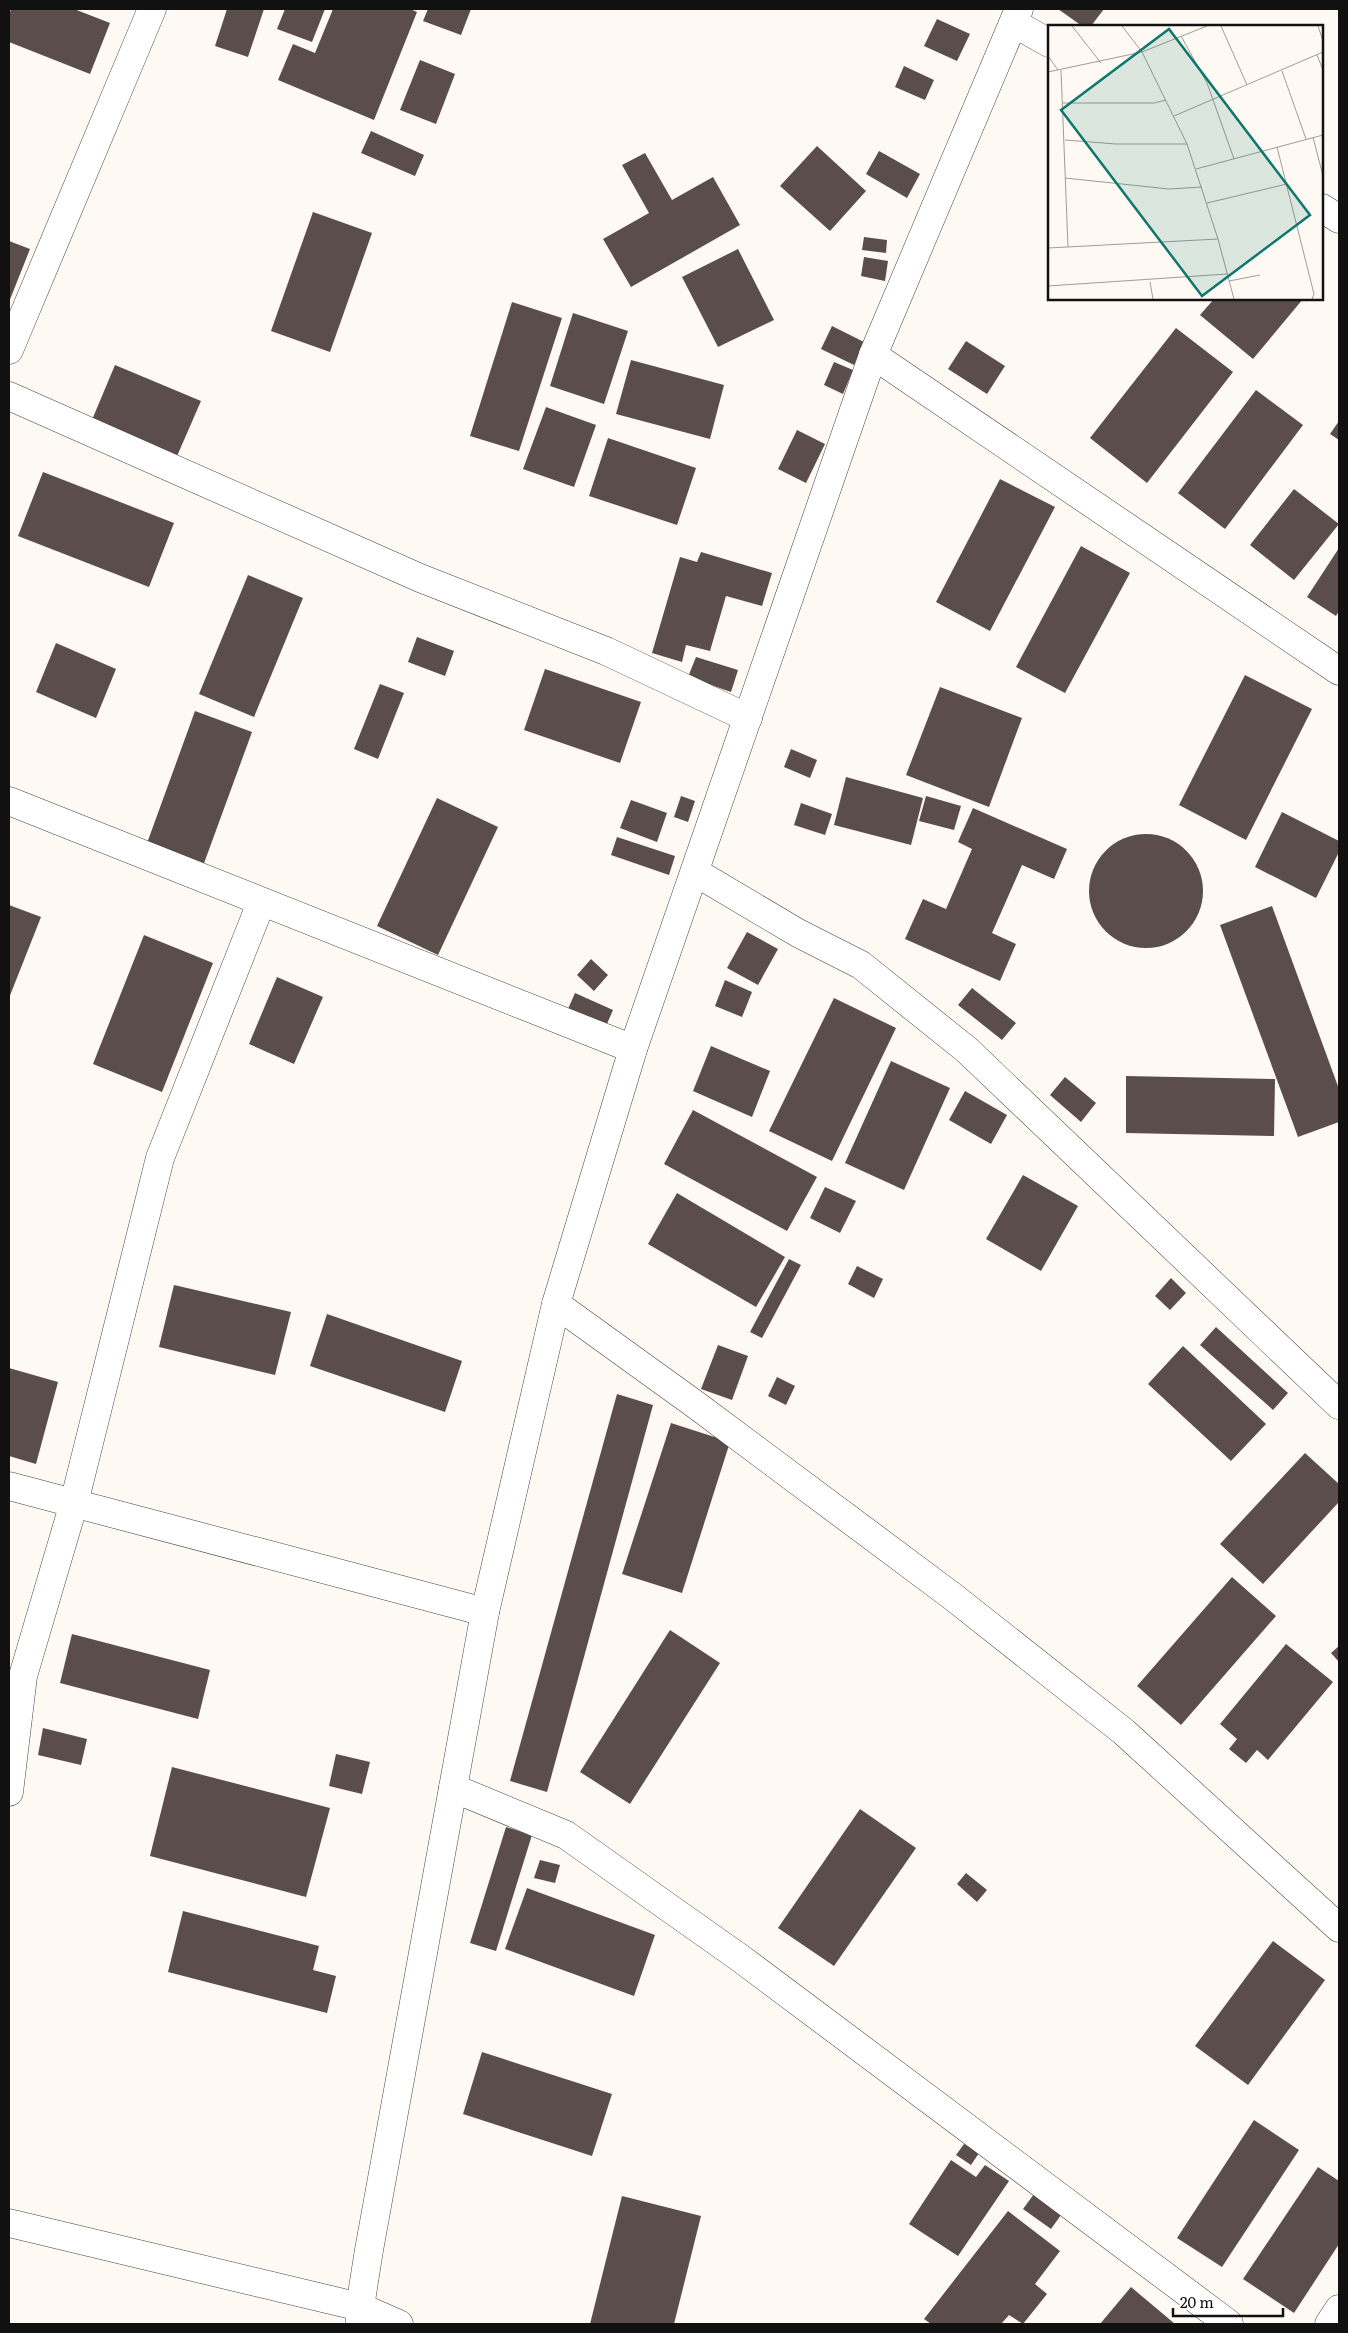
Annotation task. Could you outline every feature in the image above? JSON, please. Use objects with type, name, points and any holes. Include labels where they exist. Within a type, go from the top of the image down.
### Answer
[{"type":"street","points":[[9,350],[152,9]]},
{"type":"street","points":[[360,2316],[485,1612],[556,1304],[633,1049],[873,355],[1017,16],[1048,42]]},
{"type":"street","points":[[1323,209],[1339,219]]},
{"type":"street","points":[[873,355],[1339,671]]},
{"type":"street","points":[[9,396],[420,578],[606,652],[748,718]]},
{"type":"street","points":[[9,801],[261,903],[633,1049]]},
{"type":"street","points":[[695,872],[798,933],[861,965],[966,1050],[1339,1405]]},
{"type":"street","points":[[9,1792],[23,1676],[74,1503],[160,1158],[261,903]]},
{"type":"street","points":[[556,1304],[696,1405],[952,1596],[1124,1732],[1339,1928]]},
{"type":"street","points":[[9,1486],[485,1612]]},
{"type":"street","points":[[453,1788],[566,1835],[740,1958],[1229,2324]]},
{"type":"street","points":[[9,2223],[360,2316],[399,2324]]},
{"type":"street","points":[[1328,2324],[1339,2309]]},
{"type":"building","points":[[11,9],[74,9],[110,23],[90,74],[9,42],[9,15]]},
{"type":"building","points":[[227,9],[264,9],[248,57],[215,46]]},
{"type":"building","points":[[285,9],[325,9],[312,42],[277,29]]},
{"type":"building","points":[[333,9],[410,9],[417,12],[374,120],[278,80],[293,44],[315,53]]},
{"type":"building","points":[[428,9],[471,9],[461,35],[423,21]]},
{"type":"building","points":[[1058,9],[1104,9],[1092,25],[1081,25]]},
{"type":"building","points":[[937,19],[970,34],[957,61],[924,46]]},
{"type":"building","points":[[420,60],[455,74],[436,124],[400,110]]},
{"type":"building","points":[[904,66],[934,80],[925,100],[895,87]]},
{"type":"building","points":[[371,131],[424,155],[415,176],[361,153]]},
{"type":"building","points":[[817,146],[866,191],[830,231],[780,186]]},
{"type":"building","points":[[879,151],[920,174],[907,198],[866,174]]},
{"type":"building","points":[[645,153],[672,200],[713,177],[740,225],[631,287],[603,239],[649,213],[622,165]]},
{"type":"building","points":[[313,212],[372,233],[330,352],[271,331]]},
{"type":"building","points":[[864,237],[887,240],[886,253],[862,250]]},
{"type":"building","points":[[9,241],[30,249],[9,302]]},
{"type":"building","points":[[738,249],[774,320],[718,347],[682,277]]},
{"type":"building","points":[[864,257],[888,261],[885,281],[861,276]]},
{"type":"building","points":[[1213,300],[1302,300],[1253,359],[1200,315]]},
{"type":"building","points":[[512,302],[562,318],[519,451],[470,436]]},
{"type":"building","points":[[573,313],[628,331],[604,404],[550,386]]},
{"type":"building","points":[[832,326],[864,342],[854,365],[821,349]]},
{"type":"building","points":[[1176,328],[1233,372],[1147,483],[1090,438]]},
{"type":"building","points":[[966,341],[1005,366],[987,394],[948,369]]},
{"type":"building","points":[[631,360],[724,385],[710,439],[616,414]]},
{"type":"building","points":[[834,362],[853,370],[843,394],[824,385]]},
{"type":"building","points":[[115,365],[201,401],[174,463],[89,427]]},
{"type":"building","points":[[1256,390],[1303,425],[1225,529],[1178,493]]},
{"type":"building","points":[[546,407],[596,425],[574,487],[523,469]]},
{"type":"building","points":[[1339,421],[1339,440],[1330,434]]},
{"type":"building","points":[[797,430],[825,444],[806,483],[778,469]]},
{"type":"building","points":[[608,438],[696,468],[677,525],[589,496]]},
{"type":"building","points":[[43,472],[174,523],[149,587],[18,536]]},
{"type":"building","points":[[1000,479],[1055,507],[990,631],[936,602]]},
{"type":"building","points":[[1294,489],[1339,524],[1294,580],[1250,545]]},
{"type":"building","points":[[1081,546],[1130,573],[1065,693],[1016,667]]},
{"type":"building","points":[[1339,548],[1339,611],[1336,616],[1307,597]]},
{"type":"building","points":[[701,552],[772,573],[762,606],[726,596],[710,651],[686,645],[682,662],[652,653],[680,557],[697,562]]},
{"type":"building","points":[[248,575],[303,598],[254,717],[199,694]]},
{"type":"building","points":[[417,637],[454,651],[445,676],[408,662]]},
{"type":"building","points":[[56,643],[116,669],[96,718],[36,692]]},
{"type":"building","points":[[696,657],[738,670],[731,692],[688,677]]},
{"type":"building","points":[[545,669],[641,702],[620,763],[524,730]]},
{"type":"building","points":[[1245,675],[1312,709],[1246,840],[1179,805]]},
{"type":"building","points":[[380,684],[404,693],[378,759],[354,749]]},
{"type":"building","points":[[940,687],[1022,718],[989,807],[906,775]]},
{"type":"building","points":[[195,711],[252,732],[203,866],[146,846]]},
{"type":"building","points":[[791,749],[817,760],[810,778],[784,767]]},
{"type":"building","points":[[846,777],[923,798],[911,845],[834,825]]},
{"type":"building","points":[[681,796],[695,801],[688,822],[674,817]]},
{"type":"building","points":[[926,796],[961,806],[954,830],[919,821]]},
{"type":"building","points":[[437,798],[498,827],[438,955],[377,926]]},
{"type":"building","points":[[631,800],[667,813],[657,842],[620,828]]},
{"type":"building","points":[[801,803],[832,814],[825,835],[794,825]]},
{"type":"building","points":[[973,808],[1067,849],[1054,879],[1022,865],[992,933],[1016,944],[1000,981],[905,939],[923,899],[946,909],[972,849],[958,842]]},
{"type":"building","points":[[1282,812],[1339,841],[1339,852],[1316,898],[1255,867]]},
{"type":"building","points":[[1146,834],[1168,838],[1187,850],[1199,869],[1203,891],[1199,913],[1187,932],[1168,944],[1146,948],[1124,944],[1105,932],[1093,913],[1089,891],[1093,869],[1105,850],[1124,838]]},
{"type":"building","points":[[617,837],[675,856],[669,875],[611,855]]},
{"type":"building","points":[[9,905],[41,917],[9,998]]},
{"type":"building","points":[[1272,906],[1339,1089],[1339,1122],[1298,1137],[1220,925]]},
{"type":"building","points":[[747,932],[778,949],[758,985],[727,968]]},
{"type":"building","points":[[144,935],[213,963],[162,1092],[93,1064]]},
{"type":"building","points":[[591,959],[608,975],[594,991],[577,975]]},
{"type":"building","points":[[277,977],[323,997],[294,1064],[249,1044]]},
{"type":"building","points":[[725,980],[752,992],[742,1017],[715,1006]]},
{"type":"building","points":[[972,988],[1016,1023],[1002,1040],[958,1005]]},
{"type":"building","points":[[575,993],[613,1010],[606,1026],[568,1009]]},
{"type":"building","points":[[834,998],[896,1028],[832,1161],[769,1131]]},
{"type":"building","points":[[711,1046],[770,1071],[752,1117],[693,1091]]},
{"type":"building","points":[[891,1061],[950,1088],[904,1190],[845,1163]]},
{"type":"building","points":[[1126,1076],[1275,1079],[1274,1136],[1126,1133]]},
{"type":"building","points":[[1065,1077],[1096,1103],[1081,1122],[1050,1095]]},
{"type":"building","points":[[965,1091],[1007,1115],[991,1144],[949,1120]]},
{"type":"building","points":[[693,1110],[817,1177],[787,1231],[664,1164]]},
{"type":"building","points":[[1023,1175],[1078,1206],[1041,1271],[986,1239]]},
{"type":"building","points":[[825,1187],[856,1201],[840,1233],[810,1218]]},
{"type":"building","points":[[677,1193],[785,1257],[756,1307],[648,1244]]},
{"type":"building","points":[[789,1259],[801,1265],[762,1338],[750,1332]]},
{"type":"building","points":[[857,1266],[883,1279],[874,1298],[848,1284]]},
{"type":"building","points":[[1171,1278],[1186,1293],[1170,1310],[1155,1296]]},
{"type":"building","points":[[174,1285],[291,1312],[275,1375],[159,1347]]},
{"type":"building","points":[[327,1314],[462,1361],[445,1412],[310,1366]]},
{"type":"building","points":[[1216,1327],[1288,1393],[1273,1410],[1200,1345]]},
{"type":"building","points":[[718,1345],[748,1356],[732,1400],[701,1389]]},
{"type":"building","points":[[1183,1346],[1266,1424],[1231,1461],[1148,1384]]},
{"type":"building","points":[[9,1368],[58,1382],[36,1464],[9,1456]]},
{"type":"building","points":[[777,1377],[795,1386],[786,1405],[768,1396]]},
{"type":"building","points":[[617,1394],[653,1405],[547,1792],[510,1781]]},
{"type":"building","points":[[671,1423],[730,1442],[682,1593],[622,1574]]},
{"type":"building","points":[[1305,1453],[1339,1484],[1339,1502],[1263,1584],[1220,1544]]},
{"type":"building","points":[[1232,1577],[1276,1616],[1181,1725],[1137,1686]]},
{"type":"building","points":[[670,1630],[720,1663],[630,1804],[580,1772]]},
{"type":"building","points":[[72,1634],[210,1670],[198,1719],[60,1683]]},
{"type":"building","points":[[1286,1644],[1333,1682],[1268,1760],[1257,1750],[1246,1763],[1229,1749],[1237,1739],[1220,1724]]},
{"type":"building","points":[[1339,1646],[1339,1662],[1331,1653]]},
{"type":"building","points":[[43,1728],[87,1739],[81,1765],[38,1755]]},
{"type":"building","points":[[336,1754],[370,1762],[362,1794],[329,1786]]},
{"type":"building","points":[[172,1767],[330,1808],[306,1897],[150,1856]]},
{"type":"building","points":[[860,1809],[916,1848],[834,1966],[778,1928]]},
{"type":"building","points":[[506,1827],[532,1835],[496,1951],[470,1943]]},
{"type":"building","points":[[540,1860],[560,1865],[555,1883],[534,1878]]},
{"type":"building","points":[[966,1873],[987,1890],[977,1902],[957,1884]]},
{"type":"building","points":[[527,1888],[655,1935],[634,1996],[505,1949]]},
{"type":"building","points":[[183,1911],[319,1946],[313,1970],[336,1976],[327,2013],[168,1972]]},
{"type":"building","points":[[1273,1941],[1325,1980],[1248,2085],[1195,2046]]},
{"type":"building","points":[[482,2052],[612,2094],[592,2156],[463,2114]]},
{"type":"building","points":[[1254,2120],[1299,2150],[1222,2267],[1177,2238]]},
{"type":"building","points":[[964,2144],[979,2153],[971,2165],[956,2155]]},
{"type":"building","points":[[951,2160],[976,2177],[985,2165],[1009,2181],[958,2256],[909,2224]]},
{"type":"building","points":[[1318,2167],[1339,2181],[1339,2244],[1294,2313],[1243,2279]]},
{"type":"building","points":[[1034,2194],[1061,2215],[1051,2229],[1023,2209]]},
{"type":"building","points":[[622,2196],[701,2216],[674,2324],[590,2324]]},
{"type":"building","points":[[1008,2211],[1060,2251],[1035,2284],[1047,2294],[1023,2324],[1009,2315],[1001,2324],[931,2324],[924,2319]]},
{"type":"building","points":[[1131,2287],[1175,2324],[1100,2324]]}]
